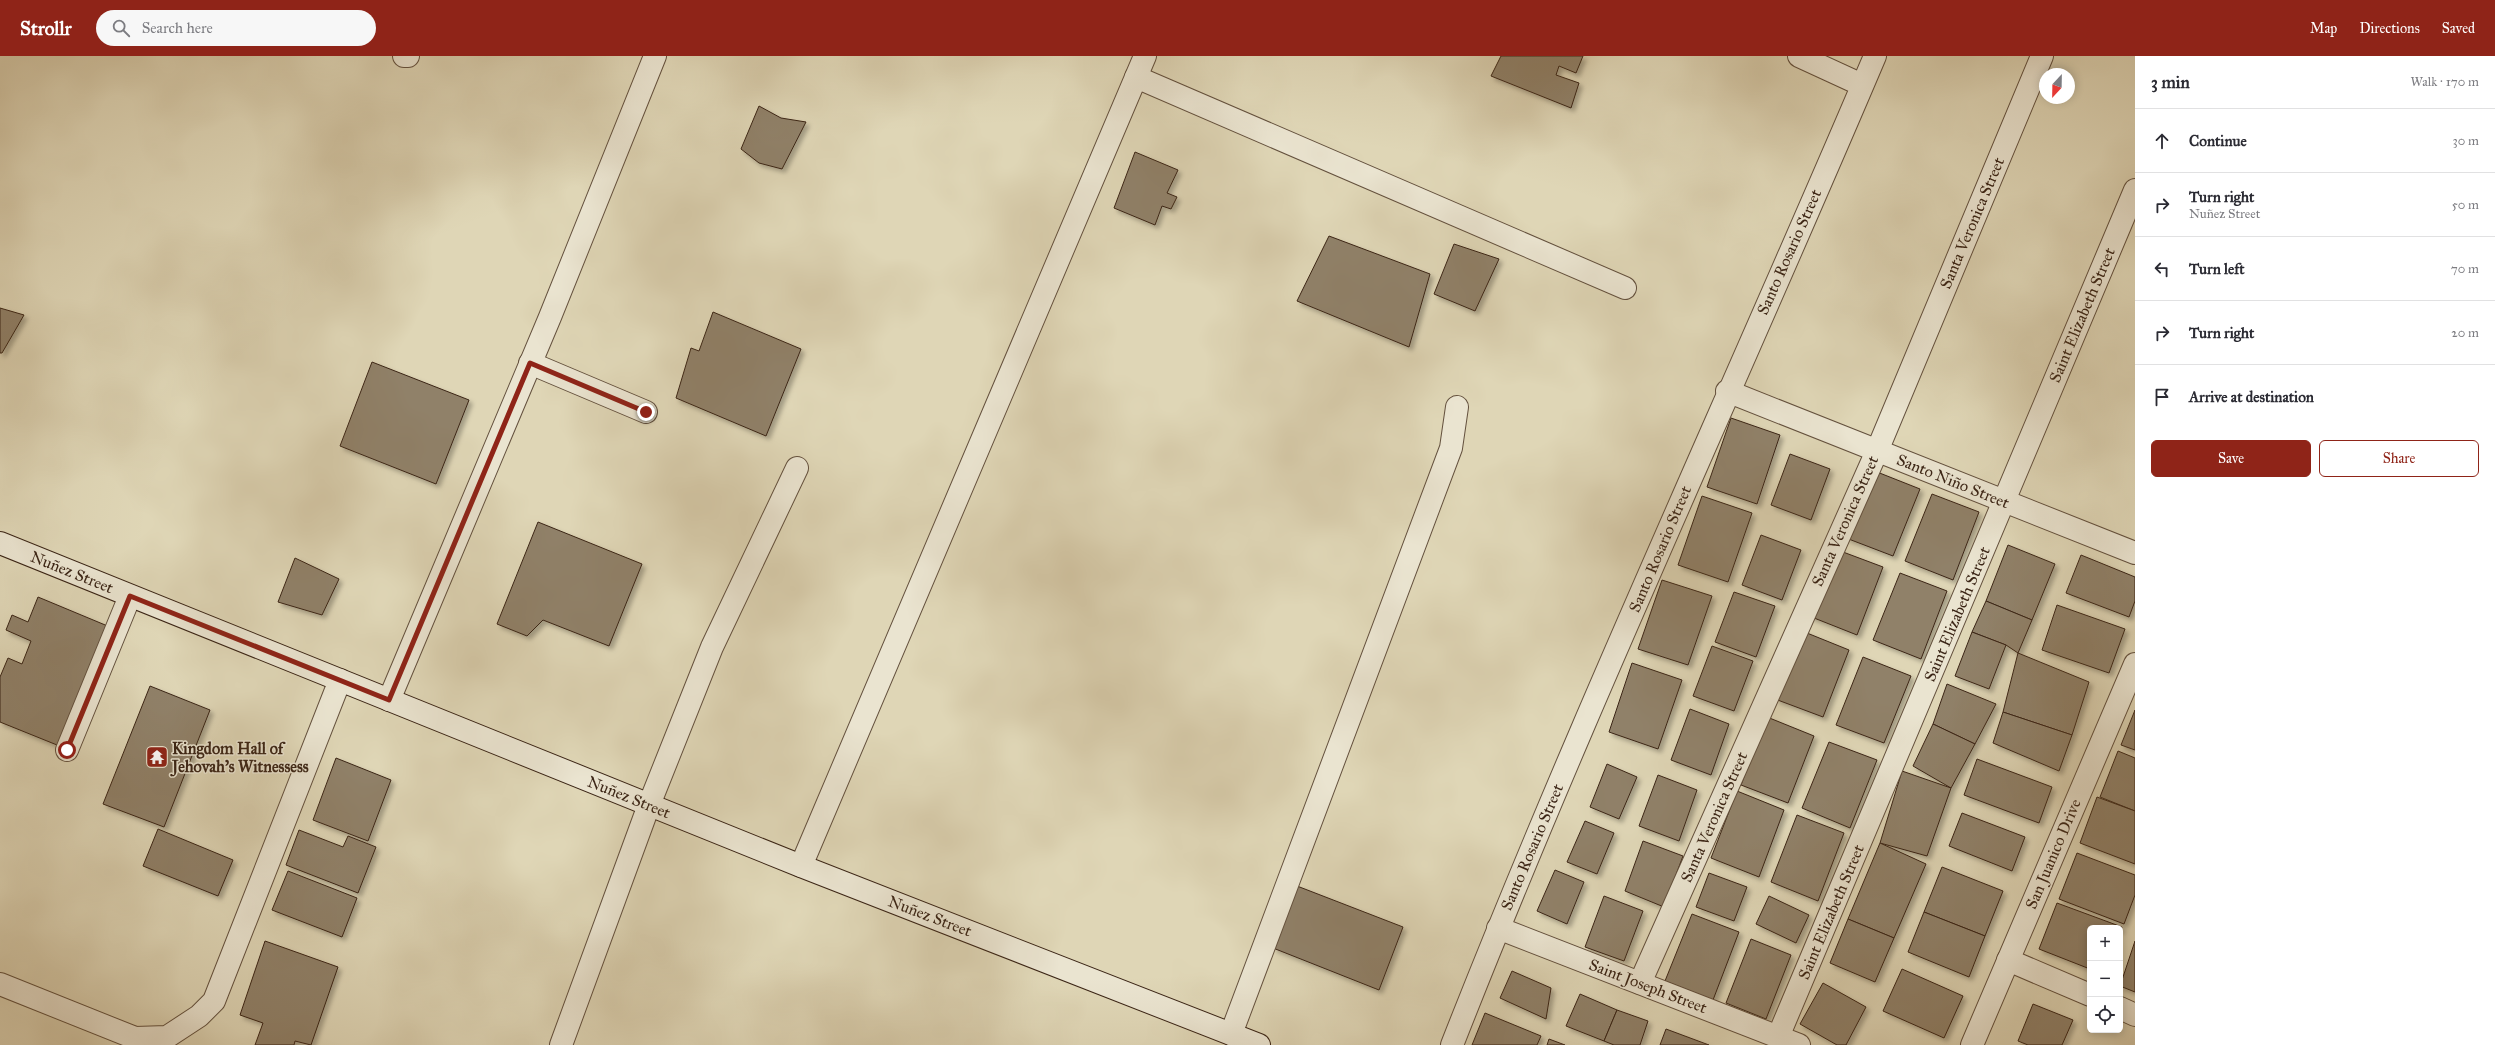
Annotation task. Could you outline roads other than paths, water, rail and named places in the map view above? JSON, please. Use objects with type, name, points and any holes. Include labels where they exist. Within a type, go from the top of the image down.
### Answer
[{"type":"street","points":[[389,700],[656,56]]},
{"type":"street","points":[[801,866],[1145,56]]},
{"type":"street","points":[[1799,56],[1862,85]]},
{"type":"street","name":"Santo Rosario Street","points":[[1452,1045],[1498,928],[1727,391],[1875,56]]},
{"type":"street","name":"Santa Veronica Street","points":[[1640,983],[1877,451],[2042,56]]},
{"type":"street","points":[[1136,77],[1625,288]]},
{"type":"street","name":"Saint Elizabeth Street","points":[[1778,1037],[2135,190]]},
{"type":"street","points":[[530,363],[646,412]]},
{"type":"street","name":"Santo Niño Street","points":[[1727,391],[2135,553]]},
{"type":"street","points":[[1231,1034],[1451,448],[1457,407]]},
{"type":"street","points":[[561,1045],[649,805],[712,647],[797,468]]},
{"type":"street","name":"Nuñez Street","points":[[0,543],[801,866],[1259,1045]]},
{"type":"street","points":[[67,750],[130,596]]},
{"type":"street","name":"San Juanico Drive","points":[[1972,1045],[2135,664]]},
{"type":"street","points":[[0,984],[135,1038],[167,1037],[200,1016],[214,1001],[340,680]]},
{"type":"street","name":"Saint Joseph Street","points":[[1498,928],[1799,1045]]},
{"type":"street","points":[[2008,960],[2087,994]]},
{"type":"street","points":[[2123,1009],[2135,1015]]},
{"type":"place","name":"Kingdom Hall of Jehovah's Witnessess","points":[[157,757]]}]
